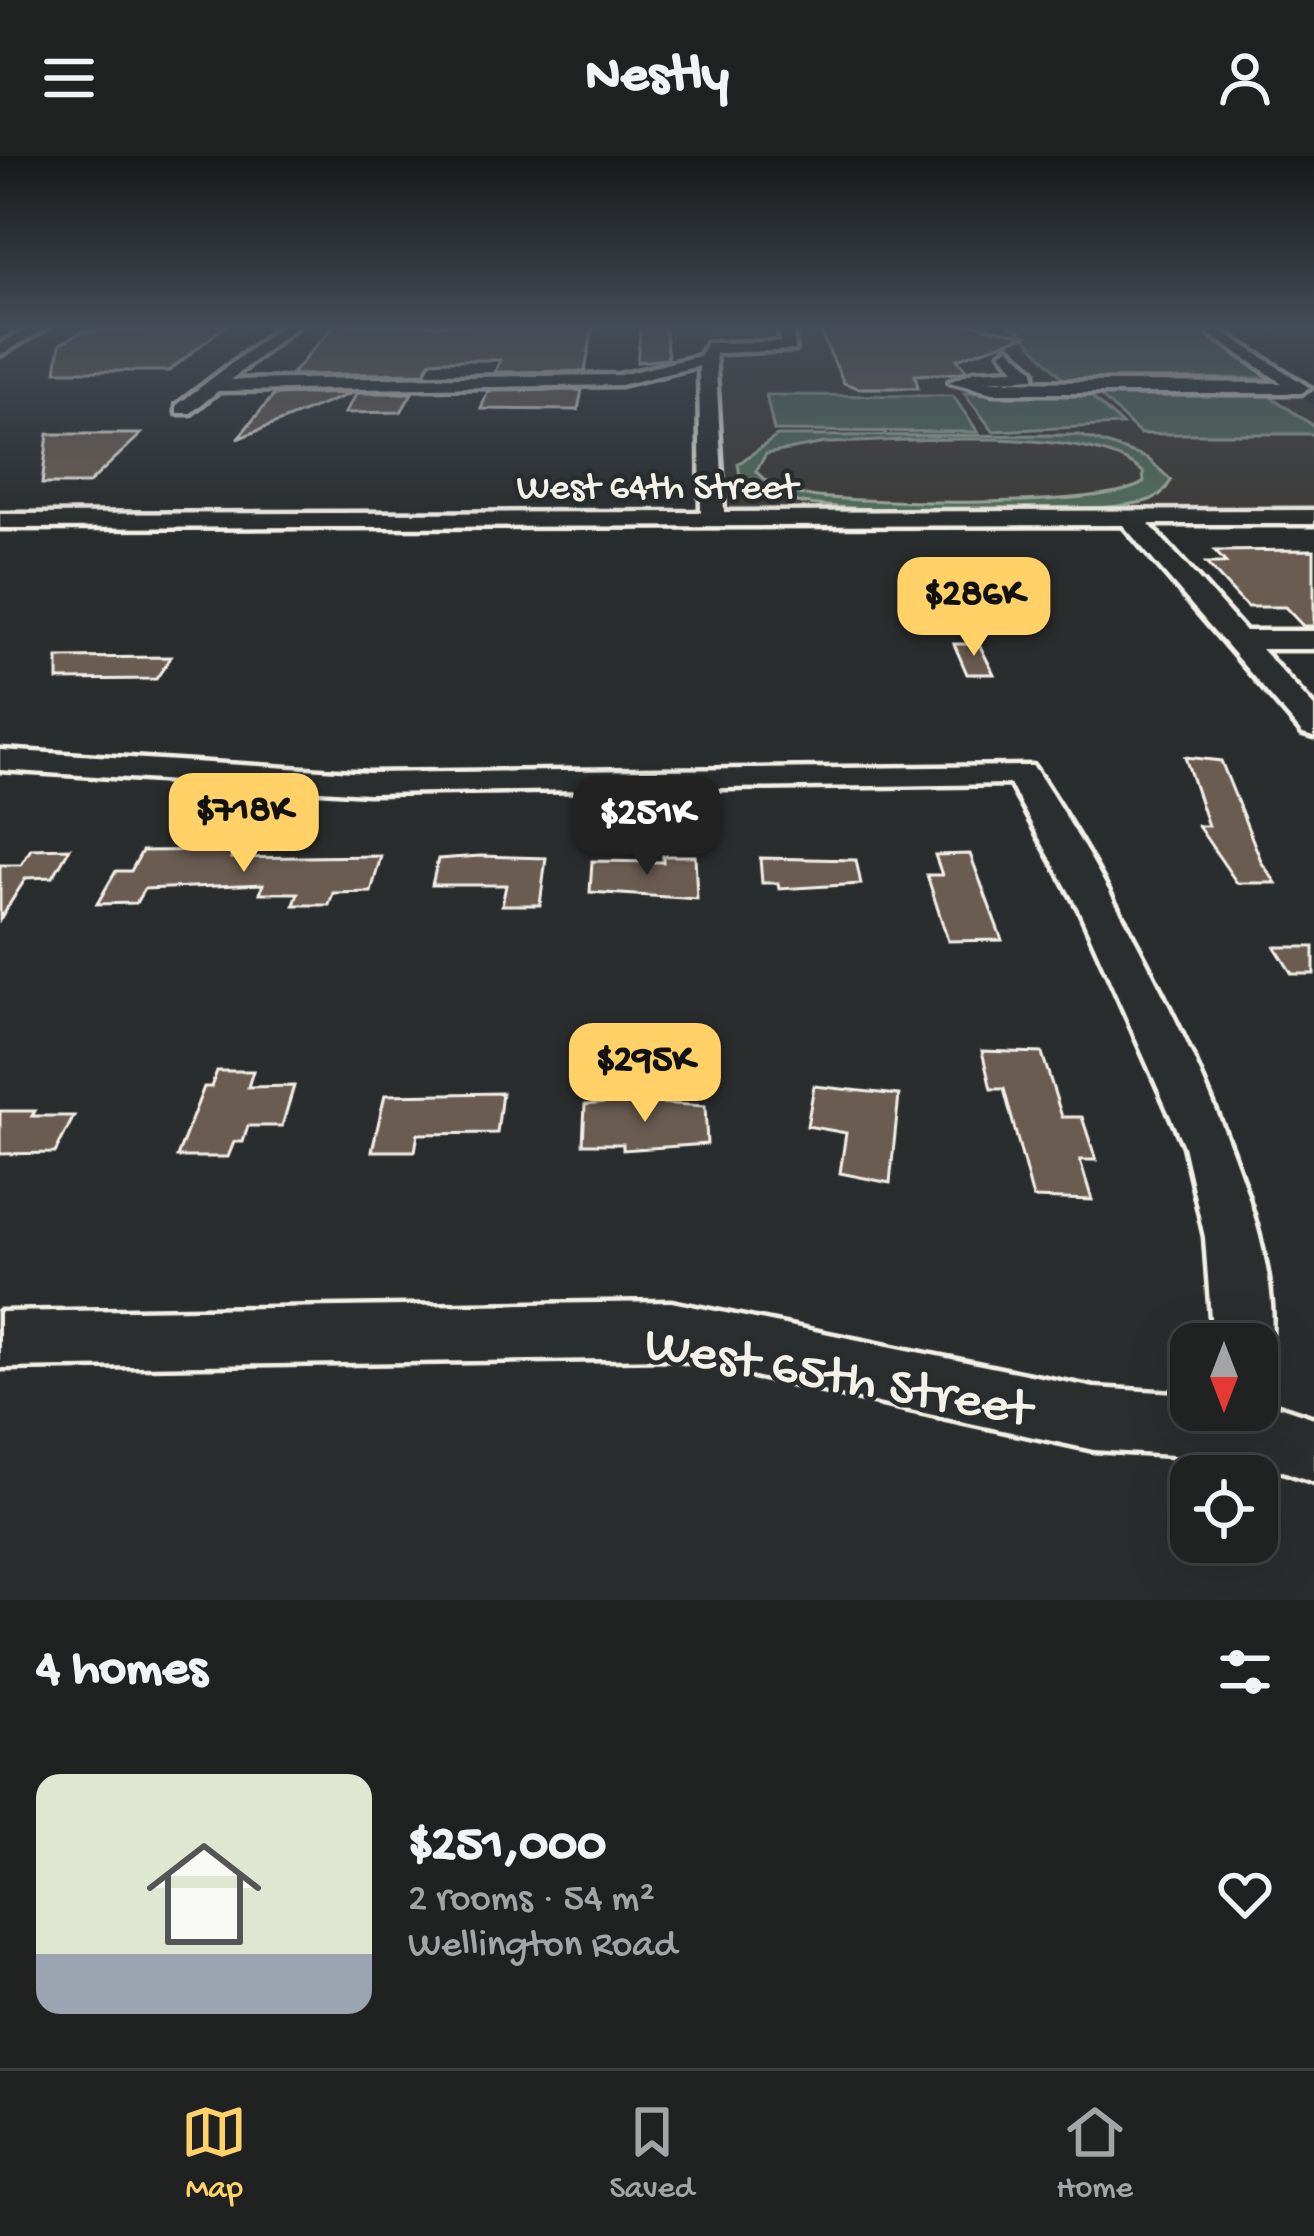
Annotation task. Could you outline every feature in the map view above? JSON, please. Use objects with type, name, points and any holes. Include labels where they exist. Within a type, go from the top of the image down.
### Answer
[{"type":"street","points":[[184,409],[203,392]]},
{"type":"street","points":[[708,392],[713,519]]},
{"type":"street","name":"West 64th Street","points":[[1138,526],[1314,517]]},
{"type":"street","name":"West 64th Street","points":[[0,521],[713,519],[1138,526],[1314,535]]},
{"type":"street","points":[[1138,526],[1314,727]]},
{"type":"street","points":[[1235,640],[1314,640]]},
{"type":"street","points":[[0,760],[368,783],[1021,773],[1099,909],[1209,1146],[1232,1237],[1242,1323]]},
{"type":"street","name":"West 65th Street","points":[[0,1340],[671,1330],[1094,1419],[1170,1419]]},
{"type":"street","name":"West 65th Street","points":[[1275,1431],[1314,1450]]},
{"type":"shaded area","points":[[714,392],[1294,392],[1314,405],[1314,511],[731,513]]},
{"type":"green space","points":[[1096,392],[1265,392],[1314,426],[1314,434],[1140,434]]},
{"type":"green space","points":[[964,393],[1087,393],[1122,425],[993,431]]},
{"type":"green space","points":[[766,395],[953,396],[978,432],[774,431]]},
{"type":"green space","points":[[1079,435],[1147,458],[1171,480],[1152,499],[1088,509],[935,511],[817,505],[776,496],[740,476],[738,464],[777,436]],"holes":[[[1039,441],[1117,457],[1143,472],[1144,482],[1085,497],[874,501],[791,492],[756,471],[766,454],[825,443]]]},
{"type":"building","points":[[487,392],[582,392],[578,410],[481,409]]},
{"type":"building","points":[[352,393],[237,439],[274,395]]},
{"type":"building","points":[[357,393],[412,393],[401,412],[345,413]]},
{"type":"building","points":[[48,434],[141,434],[88,484],[42,484]]},
{"type":"building","points":[[1314,550],[1314,626],[1303,626],[1285,607],[1247,607],[1206,563],[1226,563],[1215,551]]},
{"type":"building","points":[[954,644],[979,644],[994,674],[967,674]]},
{"type":"building","points":[[171,657],[156,679],[58,680],[58,658]]},
{"type":"building","points":[[1185,757],[1221,761],[1262,863],[1276,883],[1237,883],[1198,826],[1208,826]]},
{"type":"building","points":[[70,848],[53,877],[26,878],[0,919],[0,865],[21,865],[31,849]]},
{"type":"building","points":[[234,850],[231,858],[381,856],[371,892],[333,893],[329,905],[294,905],[298,893],[260,893],[263,884],[144,889],[136,903],[97,904],[116,871],[131,871],[142,851]]},
{"type":"building","points":[[970,854],[1002,940],[948,941],[927,875],[942,875],[935,855]]},
{"type":"building","points":[[663,856],[695,856],[697,899],[590,892],[592,861],[663,862]]},
{"type":"building","points":[[546,858],[540,905],[502,905],[506,885],[432,885],[438,859]]},
{"type":"building","points":[[760,858],[856,860],[861,884],[779,889],[778,883],[762,883]]},
{"type":"building","points":[[1275,947],[1314,947],[1314,974],[1292,974]]},
{"type":"building","points":[[982,1051],[1042,1053],[1062,1117],[1082,1117],[1096,1160],[1080,1160],[1092,1200],[1033,1198],[1004,1089],[991,1089]]},
{"type":"building","points":[[217,1071],[253,1071],[248,1087],[294,1086],[282,1126],[248,1126],[243,1142],[234,1142],[228,1157],[177,1157],[204,1087],[211,1087]]},
{"type":"building","points":[[814,1086],[899,1095],[890,1183],[840,1173],[846,1133],[807,1126]]},
{"type":"building","points":[[502,1093],[497,1133],[418,1134],[415,1151],[372,1151],[385,1095]]},
{"type":"building","points":[[626,1101],[705,1106],[707,1144],[623,1150],[623,1144],[583,1144],[585,1105]]},
{"type":"building","points":[[0,1111],[74,1116],[55,1153],[0,1154]]}]
